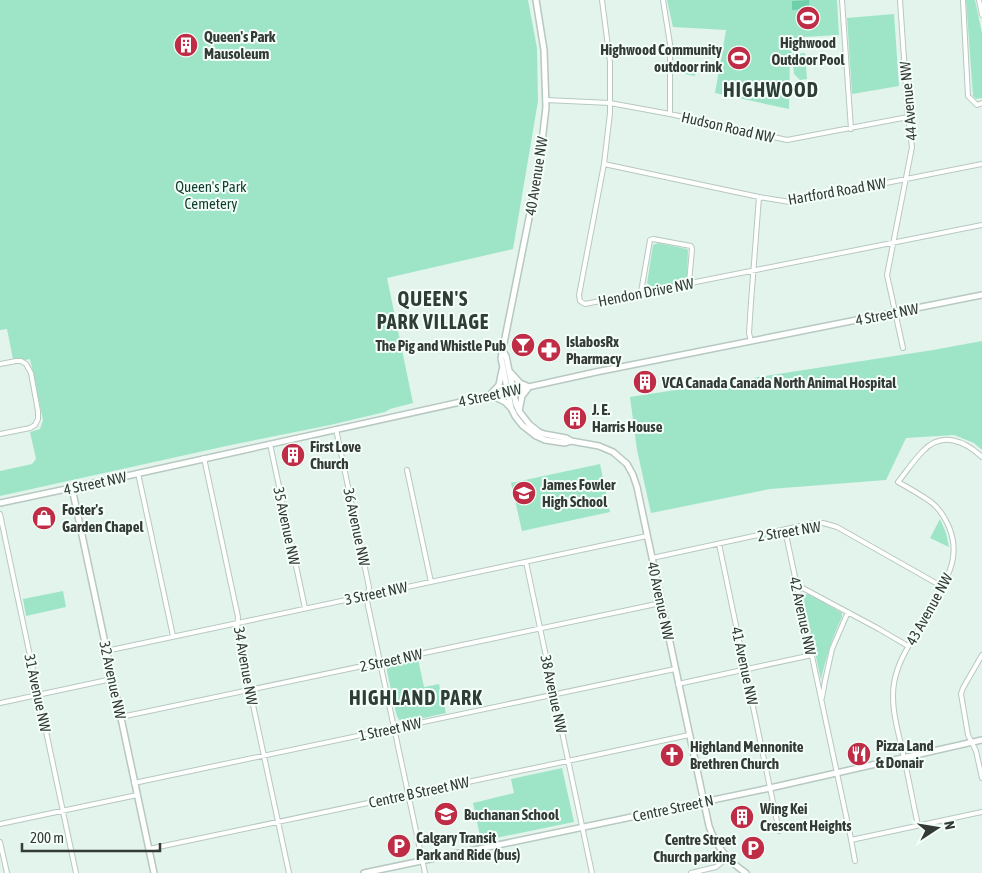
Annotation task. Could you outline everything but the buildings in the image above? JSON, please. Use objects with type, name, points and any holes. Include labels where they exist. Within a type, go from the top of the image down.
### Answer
[{"type":"main road","name":"40 Avenue NW","points":[[536,0],[544,50],[546,100],[539,168],[501,358],[503,367],[519,411],[529,424],[539,432],[566,438],[571,441],[604,447],[618,455],[627,464],[635,481],[711,832],[715,842],[727,858],[746,873]]},
{"type":"main road","name":"4 Street NW","points":[[0,503],[490,395],[982,295]]},
{"type":"main road","name":"40 Avenue NW","points":[[503,351],[510,372],[511,408],[522,425],[536,436],[545,440],[560,443],[571,441]]},
{"type":"main road","points":[[503,367],[499,385],[490,395],[511,408]]},
{"type":"main road","points":[[510,372],[520,382],[529,387],[522,396],[519,411]]},
{"type":"main road","name":"32 Avenue NW","points":[[72,488],[154,873]]},
{"type":"main road","name":"Centre Street N","points":[[364,873],[770,788],[982,740]]},
{"type":"street","name":"Hendon Drive NW","points":[[602,0],[610,62],[610,103],[604,164],[579,296],[580,301],[585,304],[982,225]]},
{"type":"street","points":[[663,0],[670,44],[670,114]]},
{"type":"street","points":[[842,0],[851,129]]},
{"type":"street","name":"44 Avenue NW","points":[[900,0],[908,117],[912,147],[887,275],[903,348]]},
{"type":"street","points":[[963,0],[968,96],[976,105],[982,103]]},
{"type":"street","points":[[979,0],[982,15]]},
{"type":"street","name":"Hudson Road NW","points":[[546,100],[610,103],[670,114],[787,140],[908,117]]},
{"type":"street","name":"Hartford Road NW","points":[[604,164],[758,197],[790,202],[982,164]]},
{"type":"street","points":[[751,341],[749,332],[758,197]]},
{"type":"street","points":[[641,292],[650,240],[653,239],[691,246],[689,283]]},
{"type":"street","points":[[0,364],[16,361],[26,364],[30,373],[38,411],[38,419],[35,425],[30,428],[0,434]]},
{"type":"street","name":"36 Avenue NW","points":[[336,429],[369,587],[367,601],[424,873]]},
{"type":"street","name":"43 Avenue NW","points":[[918,825],[895,721],[893,699],[899,664],[942,586],[950,570],[954,555],[949,528],[940,512],[932,503],[898,482],[923,451],[930,445],[938,442],[951,440],[960,442],[969,446],[982,457]]},
{"type":"street","name":"35 Avenue NW","points":[[270,444],[305,608]]},
{"type":"street","name":"34 Avenue NW","points":[[204,458],[238,616],[237,630],[289,873]]},
{"type":"street","points":[[407,470],[431,582]]},
{"type":"street","points":[[138,473],[172,636]]},
{"type":"street","name":"31 Avenue NW","points":[[0,514],[76,873]]},
{"type":"street","name":"2 Street NW","points":[[652,558],[814,523],[823,523],[837,527],[942,586]]},
{"type":"street","name":"42 Avenue NW","points":[[785,530],[855,861]]},
{"type":"street","name":"3 Street NW","points":[[106,651],[647,536]]},
{"type":"street","name":"41 Avenue NW","points":[[718,544],[779,831]]},
{"type":"street","name":"38 Avenue NW","points":[[526,562],[592,873]]},
{"type":"street","points":[[797,585],[908,646]]},
{"type":"street","name":"2 Street NW","points":[[120,717],[661,603]]},
{"type":"street","name":"42 Avenue NW","points":[[822,702],[832,649],[848,612]]},
{"type":"street","points":[[678,684],[812,655]]},
{"type":"street","points":[[982,655],[961,694],[968,735],[976,751],[982,778]]},
{"type":"street","name":"1 Street NW","points":[[134,783],[675,669]]},
{"type":"street","points":[[0,703],[112,679]]},
{"type":"street","name":"Centre B Street NW","points":[[149,849],[689,735]]},
{"type":"street","points":[[0,824],[137,795]]},
{"type":"street","points":[[851,840],[982,812]]},
{"type":"street","points":[[0,842],[7,873]]},
{"type":"street","points":[[692,873],[716,867],[727,858]]},
{"type":"green space","name":"Queen's Park Cemetery","points":[[0,0],[528,0],[537,48],[538,101],[513,249],[387,278],[413,403],[385,412],[330,425],[0,496],[0,471],[32,464],[36,459],[30,432],[40,429],[43,420],[30,359],[13,359],[7,329],[0,330]]},
{"type":"green space","points":[[667,0],[837,0],[839,35],[804,37],[790,55],[789,109],[715,93],[726,30],[673,27]]},
{"type":"green space","points":[[966,0],[975,0],[982,33],[982,98],[976,99],[973,96]]},
{"type":"green space","points":[[894,14],[899,86],[852,94],[847,18]]},
{"type":"green space","points":[[805,53],[807,79],[800,80],[794,74],[792,54]]},
{"type":"green space","points":[[685,63],[696,64],[695,76],[685,74]]},
{"type":"green space","points":[[658,243],[687,249],[687,276],[683,282],[657,287],[650,286],[647,283],[653,245]]},
{"type":"green space","points":[[982,341],[982,450],[974,443],[954,435],[906,438],[886,480],[770,489],[651,513],[637,450],[630,397]]},
{"type":"green space","points":[[600,464],[610,512],[522,531],[511,483]]},
{"type":"green space","points":[[940,519],[946,533],[949,547],[930,538]]},
{"type":"green space","points":[[63,591],[66,607],[26,616],[23,599]]},
{"type":"green space","points":[[807,594],[842,613],[821,680],[803,598]]},
{"type":"green space","points":[[418,659],[424,687],[439,684],[446,713],[404,722],[397,717],[387,667],[391,664]]},
{"type":"green space","points":[[562,768],[574,822],[471,843],[470,838],[480,836],[473,803],[514,793],[511,779]]},
{"type":"shaded area","points":[[809,0],[810,17],[798,18],[797,13],[804,13],[804,9],[792,10],[792,1]]},
{"type":"place","name":"Highwood Outdoor Pool","points":[[808,18]]},
{"type":"place","name":"Queen's Park Mausoleum","points":[[186,45]]},
{"type":"place","name":"Highwood Community outdoor rink","points":[[739,58]]},
{"type":"place","name":"The Pig and Whistle Pub","points":[[523,345]]},
{"type":"place","name":"IslabosRx Pharmacy","points":[[549,350]]},
{"type":"place","name":"VCA Canada Canada North Animal Hospital","points":[[645,382]]},
{"type":"place","name":"J. E. Harris House","points":[[575,418]]},
{"type":"place","name":"First Love Church","points":[[293,455]]},
{"type":"place","name":"James Fowler High School","points":[[524,493]]},
{"type":"place","name":"Foster's Garden Chapel","points":[[44,518]]},
{"type":"place","name":"Pizza Land & Donair","points":[[859,754]]},
{"type":"place","name":"Highland Mennonite Brethren Church","points":[[672,755]]},
{"type":"place","name":"Buchanan School","points":[[446,814]]},
{"type":"place","name":"Wing Kei Crescent Heights","points":[[742,817]]},
{"type":"place","name":"Calgary Transit Park and Ride (bus)","points":[[399,846]]},
{"type":"place","name":"Centre Street Church parking","points":[[753,848]]},
{"type":"district","name":"HIGHWOOD","points":[[771,89]]},
{"type":"district","name":"QUEEN'S PARK VILLAGE","points":[[433,310]]},
{"type":"district","name":"HIGHLAND PARK","points":[[416,697]]}]
